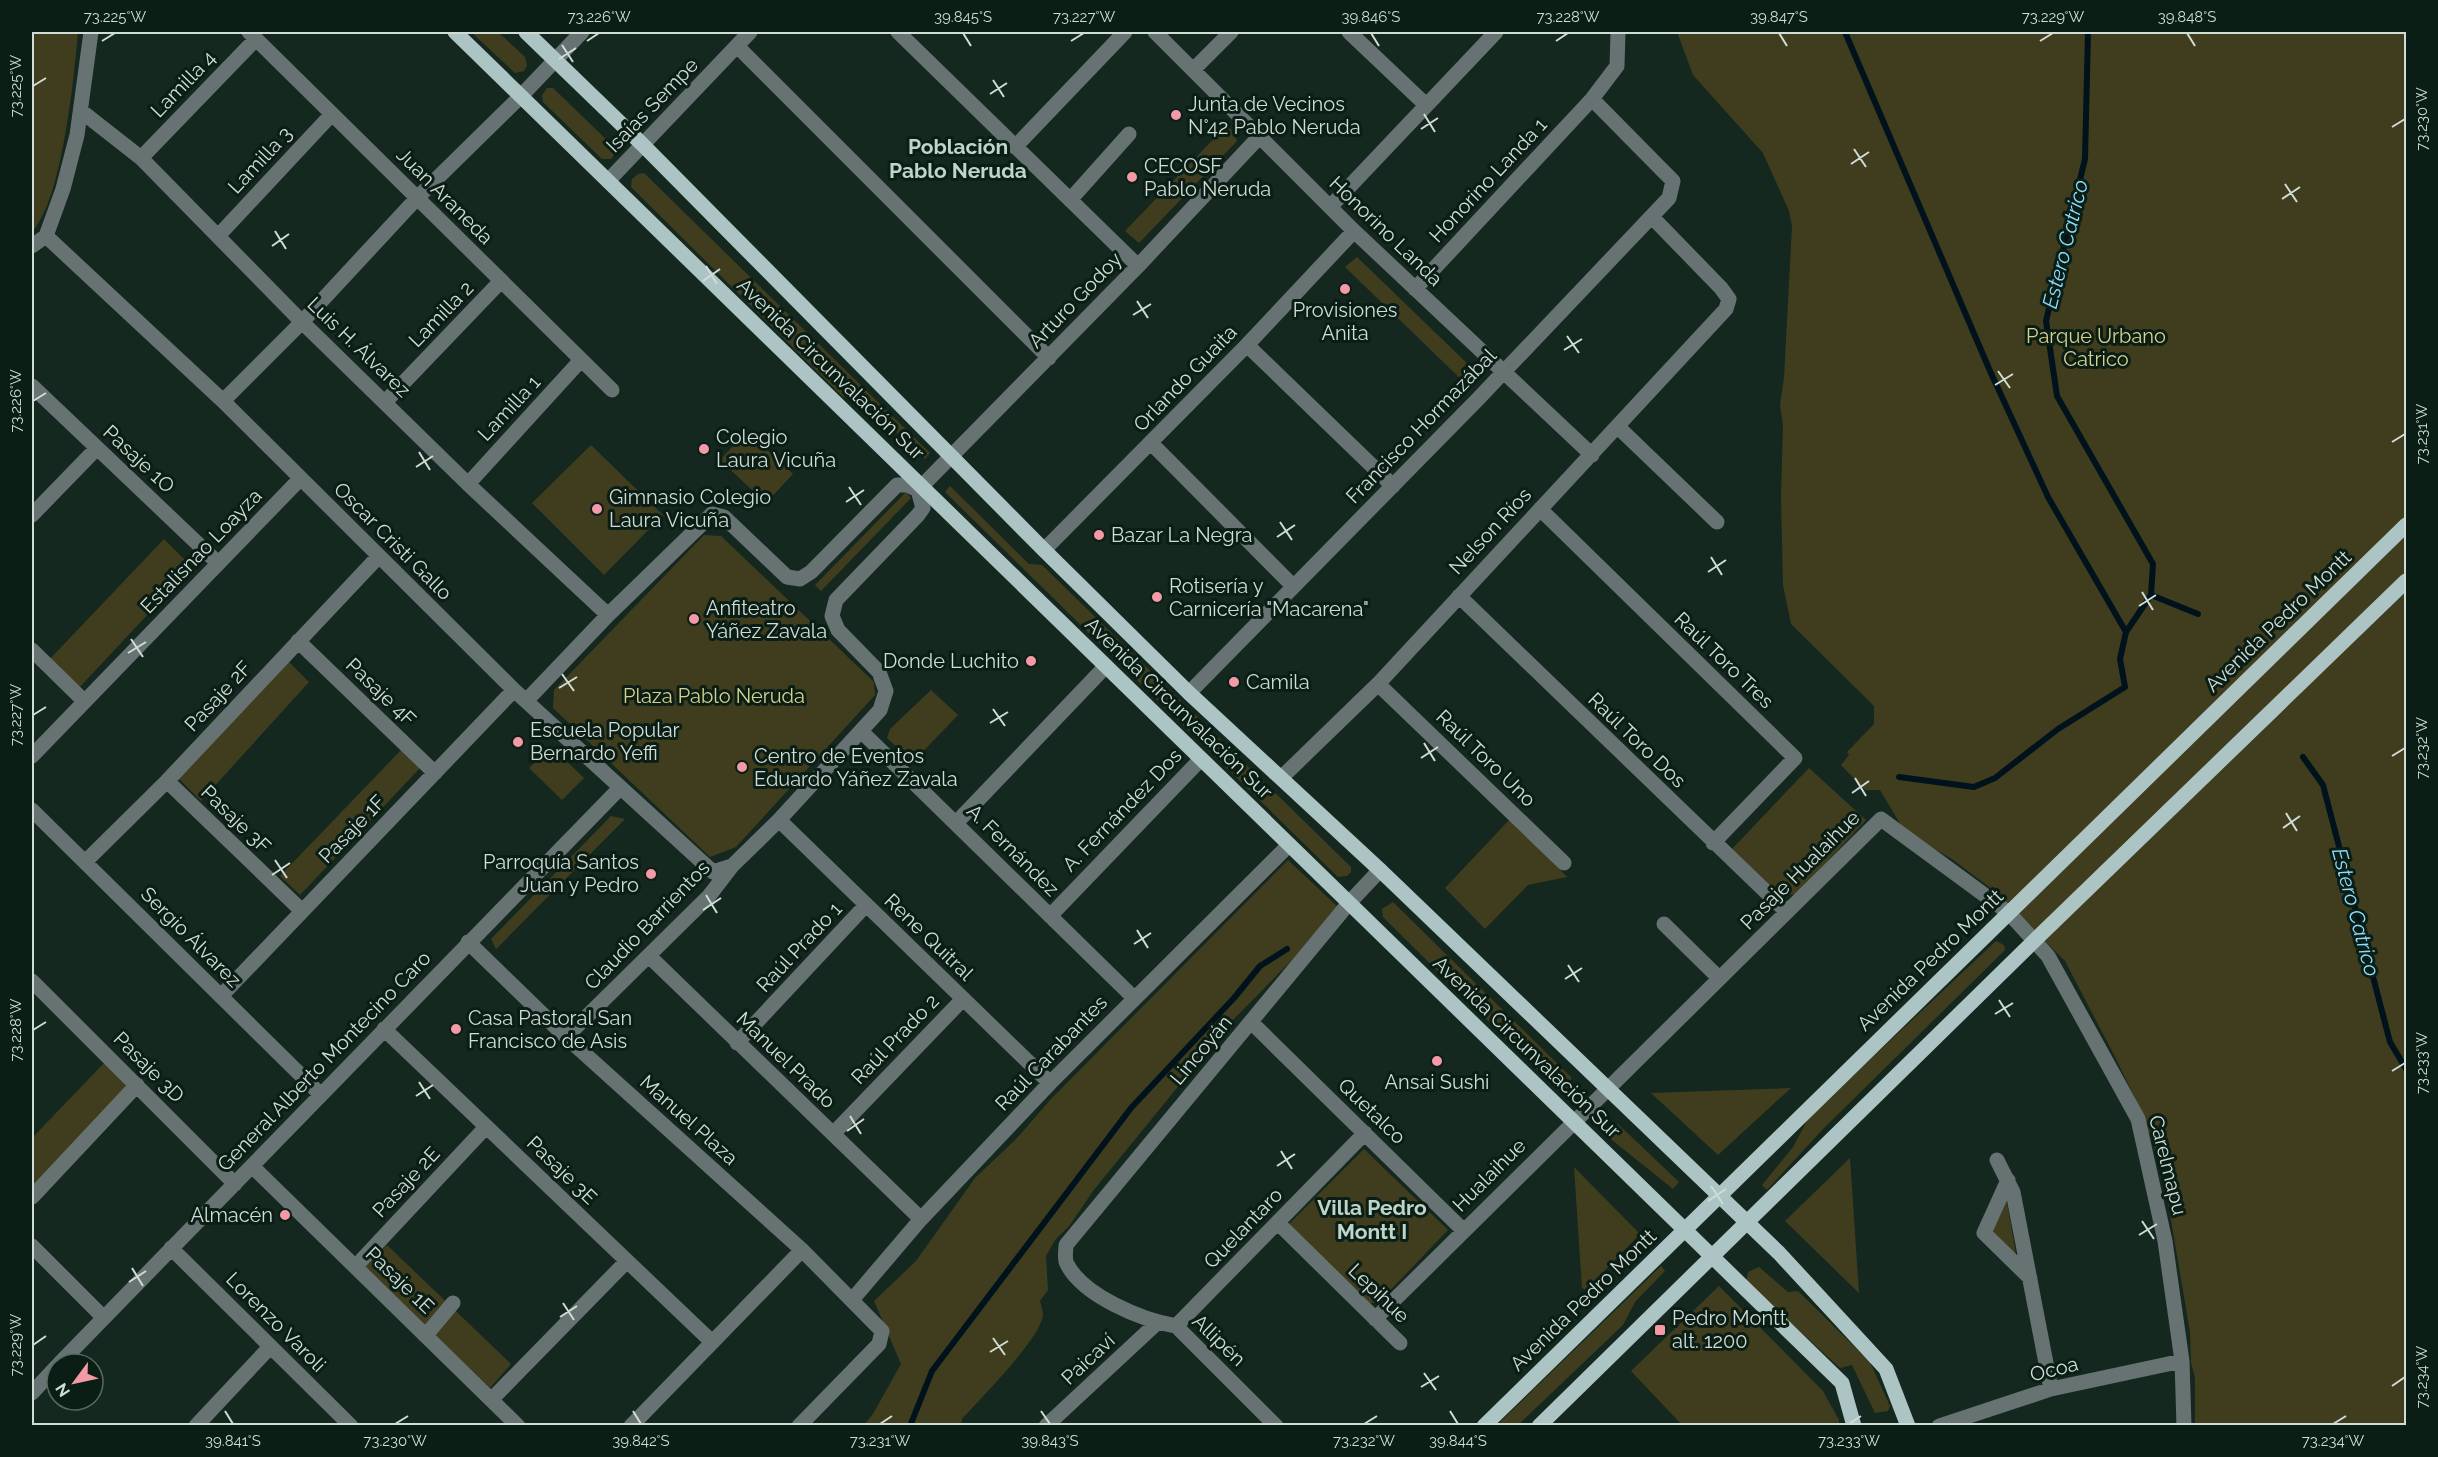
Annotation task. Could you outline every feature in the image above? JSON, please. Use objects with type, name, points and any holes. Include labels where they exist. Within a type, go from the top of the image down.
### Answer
[{"type":"main road","name":"Avenida Circunvalación Sur","points":[[455,32],[920,488],[1106,666],[1842,1383],[1854,1425]]},
{"type":"main road","name":"Avenida Circunvalación Sur","points":[[526,32],[643,145],[1189,693],[1380,870],[1779,1253],[1886,1369],[1908,1425]]},
{"type":"main road","name":"Avenida Pedro Montt","points":[[1484,1425],[2406,525]]},
{"type":"main road","points":[[1539,1425],[2406,581]]},
{"type":"street","points":[[32,246],[46,236],[63,189],[77,135],[92,32]]},
{"type":"street","points":[[223,401],[302,322],[418,197],[521,96],[582,32]]},
{"type":"street","name":"Isaías Sempe","points":[[608,181],[750,32]]},
{"type":"street","points":[[898,32],[1138,266]]},
{"type":"street","points":[[1015,147],[1125,32]]},
{"type":"street","name":"Honorino Landa","points":[[1155,32],[1354,231],[1592,455]]},
{"type":"street","points":[[1193,70],[1231,32]]},
{"type":"street","points":[[1349,32],[1426,105]]},
{"type":"street","points":[[1331,206],[1496,32]]},
{"type":"street","name":"Honorino Landa 1","points":[[1415,289],[1592,99],[1617,66],[1618,32]]},
{"type":"street","name":"Juan Araneda","points":[[252,35],[612,390]]},
{"type":"street","name":"Lamilla 4","points":[[141,158],[252,35]]},
{"type":"street","points":[[737,46],[1049,358]]},
{"type":"street","name":"Francisco Hormazábal","points":[[1189,693],[1393,486],[1669,198],[1673,181],[1592,99]]},
{"type":"street","name":"Luis H. Álvarez","points":[[81,111],[141,158],[302,322],[468,484],[608,615]]},
{"type":"street","name":"Lamilla 3","points":[[219,235],[332,114]]},
{"type":"street","points":[[1070,200],[1129,134]]},
{"type":"street","name":"Arturo Godoy","points":[[920,488],[1138,266],[1260,136]]},
{"type":"street","name":"Nelson Ríos","points":[[1281,778],[1378,684],[1726,309],[1729,299],[1721,288],[1652,217]]},
{"type":"street","name":"Orlando Guaita","points":[[1044,550],[1247,345],[1354,231]]},
{"type":"street","name":"Oscar Cristi Gallo","points":[[46,236],[223,401],[520,696],[620,788],[713,872],[732,866]]},
{"type":"street","name":"Lamilla 2","points":[[385,402],[501,281]]},
{"type":"street","points":[[1247,345],[1393,486]]},
{"type":"street","name":"Lamilla 1","points":[[468,484],[581,360]]},
{"type":"street","name":"Pasaje 1O","points":[[32,386],[218,563]]},
{"type":"street","points":[[1618,427],[1717,522]]},
{"type":"street","points":[[1151,443],[1293,586]]},
{"type":"street","points":[[32,515],[97,448]]},
{"type":"street","name":"Estalisnao Loayza","points":[[32,756],[300,479]]},
{"type":"street","points":[[520,696],[712,514],[724,517],[787,577],[800,579],[811,572],[897,485],[920,488],[923,508],[836,600],[832,616],[838,630],[879,672],[886,691],[880,710],[779,820],[732,866]]},
{"type":"street","name":"Raúl Toro Tres","points":[[1540,509],[1795,758],[1713,843]]},
{"type":"street","name":"Pasaje 2F","points":[[85,862],[167,781],[379,556]]},
{"type":"street","name":"Raúl Toro Dos","points":[[1459,596],[1787,912]]},
{"type":"street","name":"Pasaje 4F","points":[[298,641],[435,773]]},
{"type":"street","points":[[32,650],[84,701]]},
{"type":"street","points":[[956,823],[1106,666]]},
{"type":"street","name":"Raúl Toro Uno","points":[[1378,684],[1564,863]]},
{"type":"street","name":"Pasaje 1F","points":[[220,996],[435,773],[520,696]]},
{"type":"street","name":"A. Fernández","points":[[862,732],[1134,998]]},
{"type":"street","name":"A. Fernández Dos","points":[[1050,916],[1201,759]]},
{"type":"street","name":"Pasaje 3F","points":[[167,781],[302,911]]},
{"type":"street","name":"General Alberto Montecino Caro","points":[[71,1352],[620,788]]},
{"type":"street","name":"Sergio Álvarez","points":[[32,810],[320,1094]]},
{"type":"street","name":"Pasaje Hualaihue","points":[[1608,1087],[1881,819],[2009,913],[2034,941]]},
{"type":"street","name":"Rene Quitral","points":[[779,820],[1050,1083]]},
{"type":"street","name":"Raúl Carabantes","points":[[852,1300],[921,1219],[1050,1083],[1289,845]]},
{"type":"street","name":"Claudio Barrientos","points":[[567,1037],[709,896],[732,866]]},
{"type":"street","name":"Lincoyán","points":[[1065,1262],[1066,1245],[1349,903],[1380,870]]},
{"type":"street","name":"Raúl Prado 1","points":[[737,1043],[866,906]]},
{"type":"street","points":[[1664,924],[1719,978]]},
{"type":"street","name":"Carelmapu","points":[[2034,941],[2048,956],[2138,1119],[2165,1241],[2182,1361],[2184,1425]]},
{"type":"street","name":"Manuel Plaza","points":[[468,942],[567,1037],[802,1250],[882,1330],[879,1344],[799,1425]]},
{"type":"street","name":"Manuel Prado","points":[[649,956],[921,1219]]},
{"type":"street","name":"Pasaje 3D","points":[[32,981],[236,1184]]},
{"type":"street","name":"Raúl Prado 2","points":[[833,1134],[963,999]]},
{"type":"street","name":"Quetalco","points":[[1251,1022],[1464,1231]]},
{"type":"street","name":"Pasaje 3E","points":[[384,1029],[712,1342]]},
{"type":"street","points":[[32,1197],[137,1085]]},
{"type":"street","name":"Hualaihue","points":[[1375,1319],[1608,1087]]},
{"type":"street","name":"Pasaje 2E","points":[[356,1266],[486,1127]]},
{"type":"street","name":"Quelantaro","points":[[1176,1326],[1365,1133]]},
{"type":"street","points":[[1997,1160],[2013,1192],[2051,1389]]},
{"type":"street","name":"Pasaje 1E","points":[[252,1166],[518,1425]]},
{"type":"street","points":[[2008,1180],[1984,1233],[2030,1278]]},
{"type":"street","name":"Lepihue","points":[[1278,1223],[1400,1343]]},
{"type":"street","points":[[32,1246],[104,1318]]},
{"type":"street","name":"Lorenzo Varoli","points":[[171,1248],[351,1425]]},
{"type":"street","points":[[631,1425],[802,1250]]},
{"type":"street","points":[[492,1399],[627,1261]]},
{"type":"street","name":"Allipén","points":[[1065,1262],[1082,1285],[1116,1305],[1158,1322],[1176,1326],[1270,1420]]},
{"type":"street","points":[[426,1335],[453,1303]]},
{"type":"street","name":"Paicaví","points":[[1046,1425],[1158,1322]]},
{"type":"street","points":[[196,1425],[270,1347]]},
{"type":"street","name":"Ocoa","points":[[1940,1425],[2051,1389],[2182,1361]]},
{"type":"street","name":"General Alberto Montecino Caro","points":[[32,1393],[45,1379]]},
{"type":"street","points":[[1254,1425],[1270,1420]]},
{"type":"green space","points":[[32,32],[78,32],[70,107],[59,167],[42,216],[32,232]]},
{"type":"green space","points":[[471,32],[498,32],[525,57],[527,65],[524,71],[515,73]]},
{"type":"green space","name":"Parque Urbano Catrico","points":[[1677,32],[2406,32],[2406,1425],[2195,1425],[2195,1378],[2191,1363],[2190,1332],[2162,1167],[2139,1106],[2065,961],[1993,890],[1952,859],[1918,840],[1902,827],[1880,790],[1865,790],[1841,765],[1849,755],[1847,752],[1874,724],[1874,706],[1791,624],[1783,585],[1781,497],[1783,425],[1780,405],[1784,378],[1792,226],[1789,211],[1763,153],[1693,75]]},
{"type":"green space","points":[[547,88],[553,88],[613,146],[616,152],[611,159],[602,159],[543,102],[542,95]]},
{"type":"green space","points":[[1228,124],[1237,141],[1139,243],[1125,231]]},
{"type":"green space","points":[[644,173],[930,453],[925,459],[860,398],[843,397],[631,187],[632,179]]},
{"type":"green space","points":[[1357,257],[1473,369],[1476,380],[1469,387],[1345,267]]},
{"type":"green space","points":[[747,431],[793,474],[766,503],[720,460]]},
{"type":"green space","name":"Gimnasio Colegio Laura Vicuña","points":[[591,445],[663,515],[604,575],[532,503]]},
{"type":"green space","points":[[950,486],[1029,564],[1042,565],[1351,867],[1351,872],[1347,876],[1338,877],[945,492]]},
{"type":"green space","points":[[906,492],[911,498],[821,591],[815,585]]},
{"type":"green space","name":"Plaza Pablo Neruda","points":[[704,535],[721,536],[874,682],[875,695],[736,847],[710,857],[553,708],[554,690]]},
{"type":"green space","points":[[164,539],[192,567],[77,690],[47,662]]},
{"type":"green space","points":[[286,659],[309,682],[201,801],[177,777]]},
{"type":"green space","points":[[931,690],[958,715],[913,762],[887,738],[890,729]]},
{"type":"green space","points":[[551,746],[584,778],[562,800],[529,768]]},
{"type":"green space","points":[[401,750],[420,768],[300,895],[280,876]]},
{"type":"green space","points":[[1809,768],[1866,820],[1797,894],[1781,896],[1732,849]]},
{"type":"green space","points":[[611,816],[625,819],[496,949],[491,939]]},
{"type":"green space","points":[[1511,818],[1567,877],[1528,885],[1485,929],[1445,888]]},
{"type":"green space","points":[[1288,860],[1338,907],[1294,958],[1229,1024],[1093,1191],[1070,1225],[1055,1240],[1046,1256],[1048,1290],[1040,1301],[1043,1315],[1040,1325],[1021,1353],[962,1419],[961,1425],[863,1426],[873,1414],[901,1364],[874,1301],[916,1261],[975,1178],[1017,1138],[1051,1099]]},
{"type":"green space","points":[[1393,902],[1571,1077],[1571,1088],[1560,1092],[1383,917],[1382,909]]},
{"type":"green space","points":[[1996,941],[2004,945],[2005,950],[1823,1129],[1767,1190],[1762,1185],[1793,1147],[1809,1117]]},
{"type":"green space","points":[[105,1062],[130,1087],[32,1188],[32,1138]]},
{"type":"green space","points":[[1791,1088],[1718,1155],[1651,1093]]},
{"type":"green space","points":[[1618,1124],[1679,1182],[1673,1189],[1607,1136],[1610,1126]]},
{"type":"green space","points":[[1364,1149],[1448,1230],[1378,1303],[1369,1303],[1287,1226]]},
{"type":"green space","points":[[1850,1158],[1859,1293],[1785,1221]]},
{"type":"green space","points":[[1574,1167],[1640,1234],[1586,1290],[1582,1288]]},
{"type":"green space","points":[[2006,1197],[2016,1254],[1991,1232]]},
{"type":"green space","points":[[387,1245],[511,1364],[490,1388],[364,1267]]},
{"type":"green space","points":[[1661,1266],[1665,1271],[1635,1302],[1623,1325],[1518,1425],[1497,1425]]},
{"type":"green space","points":[[1759,1267],[1788,1292],[1798,1291],[1870,1362],[1890,1406],[1888,1411],[1875,1413],[1852,1365],[1840,1368],[1746,1282],[1748,1272]]},
{"type":"green space","points":[[1719,1286],[1823,1391],[1839,1420],[1839,1425],[1682,1425],[1631,1371]]},
{"type":"waterway","points":[[1845,32],[1990,371],[2048,497],[2126,632]]},
{"type":"waterway","name":"Estero Catrico","points":[[2088,32],[2085,159],[2046,321],[2057,396],[2153,564],[2151,595],[2198,614]]},
{"type":"waterway","points":[[1899,777],[1974,787],[1995,778],[2058,729],[2125,687],[2120,659],[2126,632],[2151,595]]},
{"type":"waterway","name":"Estero Catrico","points":[[2303,757],[2323,785],[2390,1042],[2406,1069]]},
{"type":"waterway","points":[[910,1426],[932,1371],[1131,1108],[1234,998],[1260,966],[1287,949]]},
{"type":"place","name":"Junta de Vecinos N°42 Pablo Neruda","points":[[1176,115]]},
{"type":"place","name":"CECOSF Pablo Neruda","points":[[1132,177]]},
{"type":"place","name":"Provisiones Anita","points":[[1345,289]]},
{"type":"place","name":"Colegio Laura Vicuña","points":[[704,449]]},
{"type":"place","name":"Gimnasio Colegio Laura Vicuña","points":[[597,509]]},
{"type":"place","name":"Bazar La Negra","points":[[1099,535]]},
{"type":"place","name":"Rotisería y Carnicería \"Macarena\"","points":[[1157,597]]},
{"type":"place","name":"Anfiteatro Yáñez Zavala","points":[[694,619]]},
{"type":"place","name":"Donde Luchito","points":[[1031,661]]},
{"type":"place","name":"Camila","points":[[1234,682]]},
{"type":"place","name":"Escuela Popular Bernardo Yeffi","points":[[518,742]]},
{"type":"place","name":"Centro de Eventos Eduardo Yáñez Zavala","points":[[742,767]]},
{"type":"place","name":"Parroquía Santos Juan y Pedro","points":[[651,874]]},
{"type":"place","name":"Casa Pastoral San Francisco de Asis","points":[[456,1029]]},
{"type":"place","name":"Ansai Sushi","points":[[1437,1061]]},
{"type":"place","name":"Almacén","points":[[285,1215]]},
{"type":"place","name":"Pedro Montt alt. 1200","points":[[1660,1330]]},
{"type":"district","name":"Población Pablo Neruda","points":[[958,158]]},
{"type":"district","name":"Villa Pedro Montt I","points":[[1372,1219]]}]
